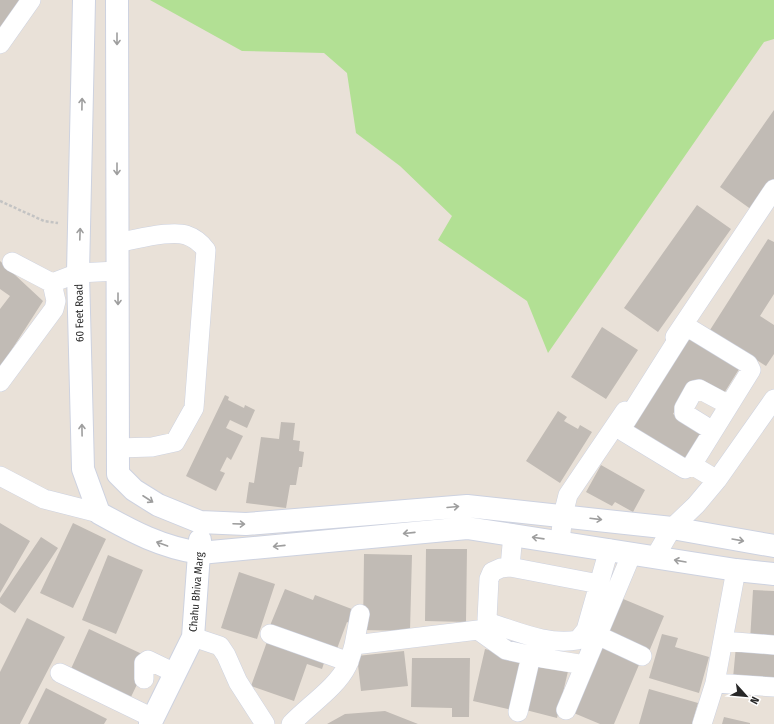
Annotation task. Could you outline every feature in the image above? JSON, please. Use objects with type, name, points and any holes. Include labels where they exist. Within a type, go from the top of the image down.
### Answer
[{"type":"street","points":[[0,44],[31,0]]},
{"type":"street","name":"60 Feet Road","points":[[84,0],[78,273],[83,469],[99,513]]},
{"type":"street","points":[[117,0],[118,474],[134,490],[158,505],[200,522],[246,524],[467,506],[563,515],[672,528],[774,546]]},
{"type":"street","points":[[560,541],[563,515],[568,495],[774,189]]},
{"type":"street","points":[[118,243],[152,236],[186,235],[200,242],[206,250],[194,408],[175,442],[152,447],[118,448]]},
{"type":"street","points":[[12,262],[52,283],[78,273],[118,271]]},
{"type":"street","points":[[0,382],[54,309],[56,301],[52,283]]},
{"type":"street","points":[[689,328],[748,364],[751,370],[729,405],[692,465],[685,469],[624,432],[623,426],[683,331],[689,328]]},
{"type":"street","points":[[713,430],[684,413],[684,408],[694,390],[699,389],[729,405]]},
{"type":"street","points":[[655,557],[672,528],[696,505],[717,480],[774,399]]},
{"type":"street","points":[[692,465],[717,480]]},
{"type":"street","points":[[0,476],[44,499],[99,513],[138,535],[177,550],[200,553],[467,528],[560,541],[736,570],[774,574]]},
{"type":"street","name":"Chahu Bhiva Marg","points":[[151,721],[193,637],[200,553],[200,522]]},
{"type":"street","points":[[510,567],[513,534]]},
{"type":"street","points":[[711,566],[717,536]]},
{"type":"street","points":[[599,584],[510,567],[501,568],[492,572],[489,579],[487,619],[493,624],[545,641],[563,642],[578,640],[586,630],[599,584],[608,549]]},
{"type":"street","points":[[566,710],[632,553]]},
{"type":"street","points":[[702,724],[714,682],[736,570]]},
{"type":"street","points":[[292,724],[305,709],[327,692],[347,667],[360,614]]},
{"type":"street","points":[[270,634],[351,654],[478,630],[506,650],[531,656],[585,665]]},
{"type":"street","points":[[597,635],[642,656]]},
{"type":"street","points":[[193,637],[220,646],[226,655],[238,682],[265,724]]},
{"type":"street","points":[[723,641],[774,645]]},
{"type":"street","points":[[518,712],[531,656]]},
{"type":"street","points":[[144,679],[144,663],[148,660],[175,673]]},
{"type":"street","points":[[60,673],[151,721]]},
{"type":"street","points":[[714,682],[774,687]]},
{"type":"path","points":[[0,201],[44,221],[80,227]]},
{"type":"green space","points":[[150,0],[774,0],[774,39],[764,42],[548,353],[527,301],[438,240],[452,216],[400,166],[356,133],[347,73],[324,53],[242,51]]},
{"type":"building","points":[[0,0],[22,0],[0,35]]},
{"type":"building","points":[[774,110],[774,179],[752,210],[720,187]]},
{"type":"building","points":[[697,205],[731,229],[658,332],[624,308]]},
{"type":"building","points":[[768,239],[774,242],[774,294],[760,316],[774,325],[774,354],[766,366],[710,330]]},
{"type":"building","points":[[0,261],[43,301],[0,368],[0,309],[10,296],[0,289]]},
{"type":"building","points":[[602,327],[638,350],[606,399],[571,377]]},
{"type":"building","points":[[685,336],[741,366],[721,398],[692,381],[673,414],[703,430],[684,461],[627,425]]},
{"type":"building","points":[[225,395],[229,397],[228,400],[244,408],[245,405],[255,410],[247,428],[230,420],[226,428],[243,436],[231,460],[227,457],[220,471],[225,473],[216,491],[186,476]]},
{"type":"building","points":[[558,411],[567,417],[564,421],[578,429],[580,425],[592,432],[560,483],[526,461]]},
{"type":"building","points":[[281,422],[295,423],[293,440],[300,441],[299,451],[304,452],[302,467],[299,467],[296,485],[290,485],[286,508],[246,503],[249,482],[254,483],[261,437],[279,439]]},
{"type":"building","points":[[601,465],[645,490],[633,512],[615,502],[612,506],[586,492]]},
{"type":"building","points":[[0,523],[30,541],[0,593]]},
{"type":"building","points":[[73,523],[106,539],[73,608],[40,593]]},
{"type":"building","points":[[41,537],[58,548],[15,613],[0,603],[0,598]]},
{"type":"building","points":[[426,549],[467,549],[466,622],[425,621]]},
{"type":"building","points":[[364,554],[412,555],[410,631],[363,630]]},
{"type":"building","points":[[108,555],[143,570],[116,634],[82,620]]},
{"type":"building","points":[[239,572],[275,584],[257,639],[221,628]]},
{"type":"building","points":[[285,589],[313,600],[315,595],[357,611],[352,624],[347,622],[335,654],[269,628]]},
{"type":"building","points":[[753,590],[774,591],[774,640],[750,641]]},
{"type":"building","points":[[616,596],[664,616],[648,654],[600,633]]},
{"type":"building","points":[[27,618],[65,637],[20,724],[0,724],[0,672]]},
{"type":"building","points":[[89,629],[142,654],[143,672],[130,699],[70,671]]},
{"type":"building","points":[[662,634],[678,638],[675,647],[709,657],[699,693],[649,678]]},
{"type":"building","points":[[268,639],[325,660],[322,669],[307,664],[294,701],[251,686]]},
{"type":"building","points":[[598,642],[641,660],[614,724],[600,724],[569,711]]},
{"type":"building","points":[[736,646],[774,649],[774,682],[733,678]]},
{"type":"building","points":[[485,649],[525,658],[512,710],[473,701]]},
{"type":"building","points":[[404,651],[408,686],[361,691],[357,656]]},
{"type":"building","points":[[412,658],[470,658],[469,717],[452,717],[452,708],[411,707]]},
{"type":"building","points":[[534,659],[569,667],[557,718],[522,709]]},
{"type":"building","points":[[46,688],[107,719],[104,724],[28,724]]},
{"type":"building","points":[[649,689],[698,703],[692,724],[639,724]]},
{"type":"building","points":[[385,711],[418,724],[327,724],[345,714]]},
{"type":"building","points":[[724,717],[750,723],[750,724],[722,724]]}]
